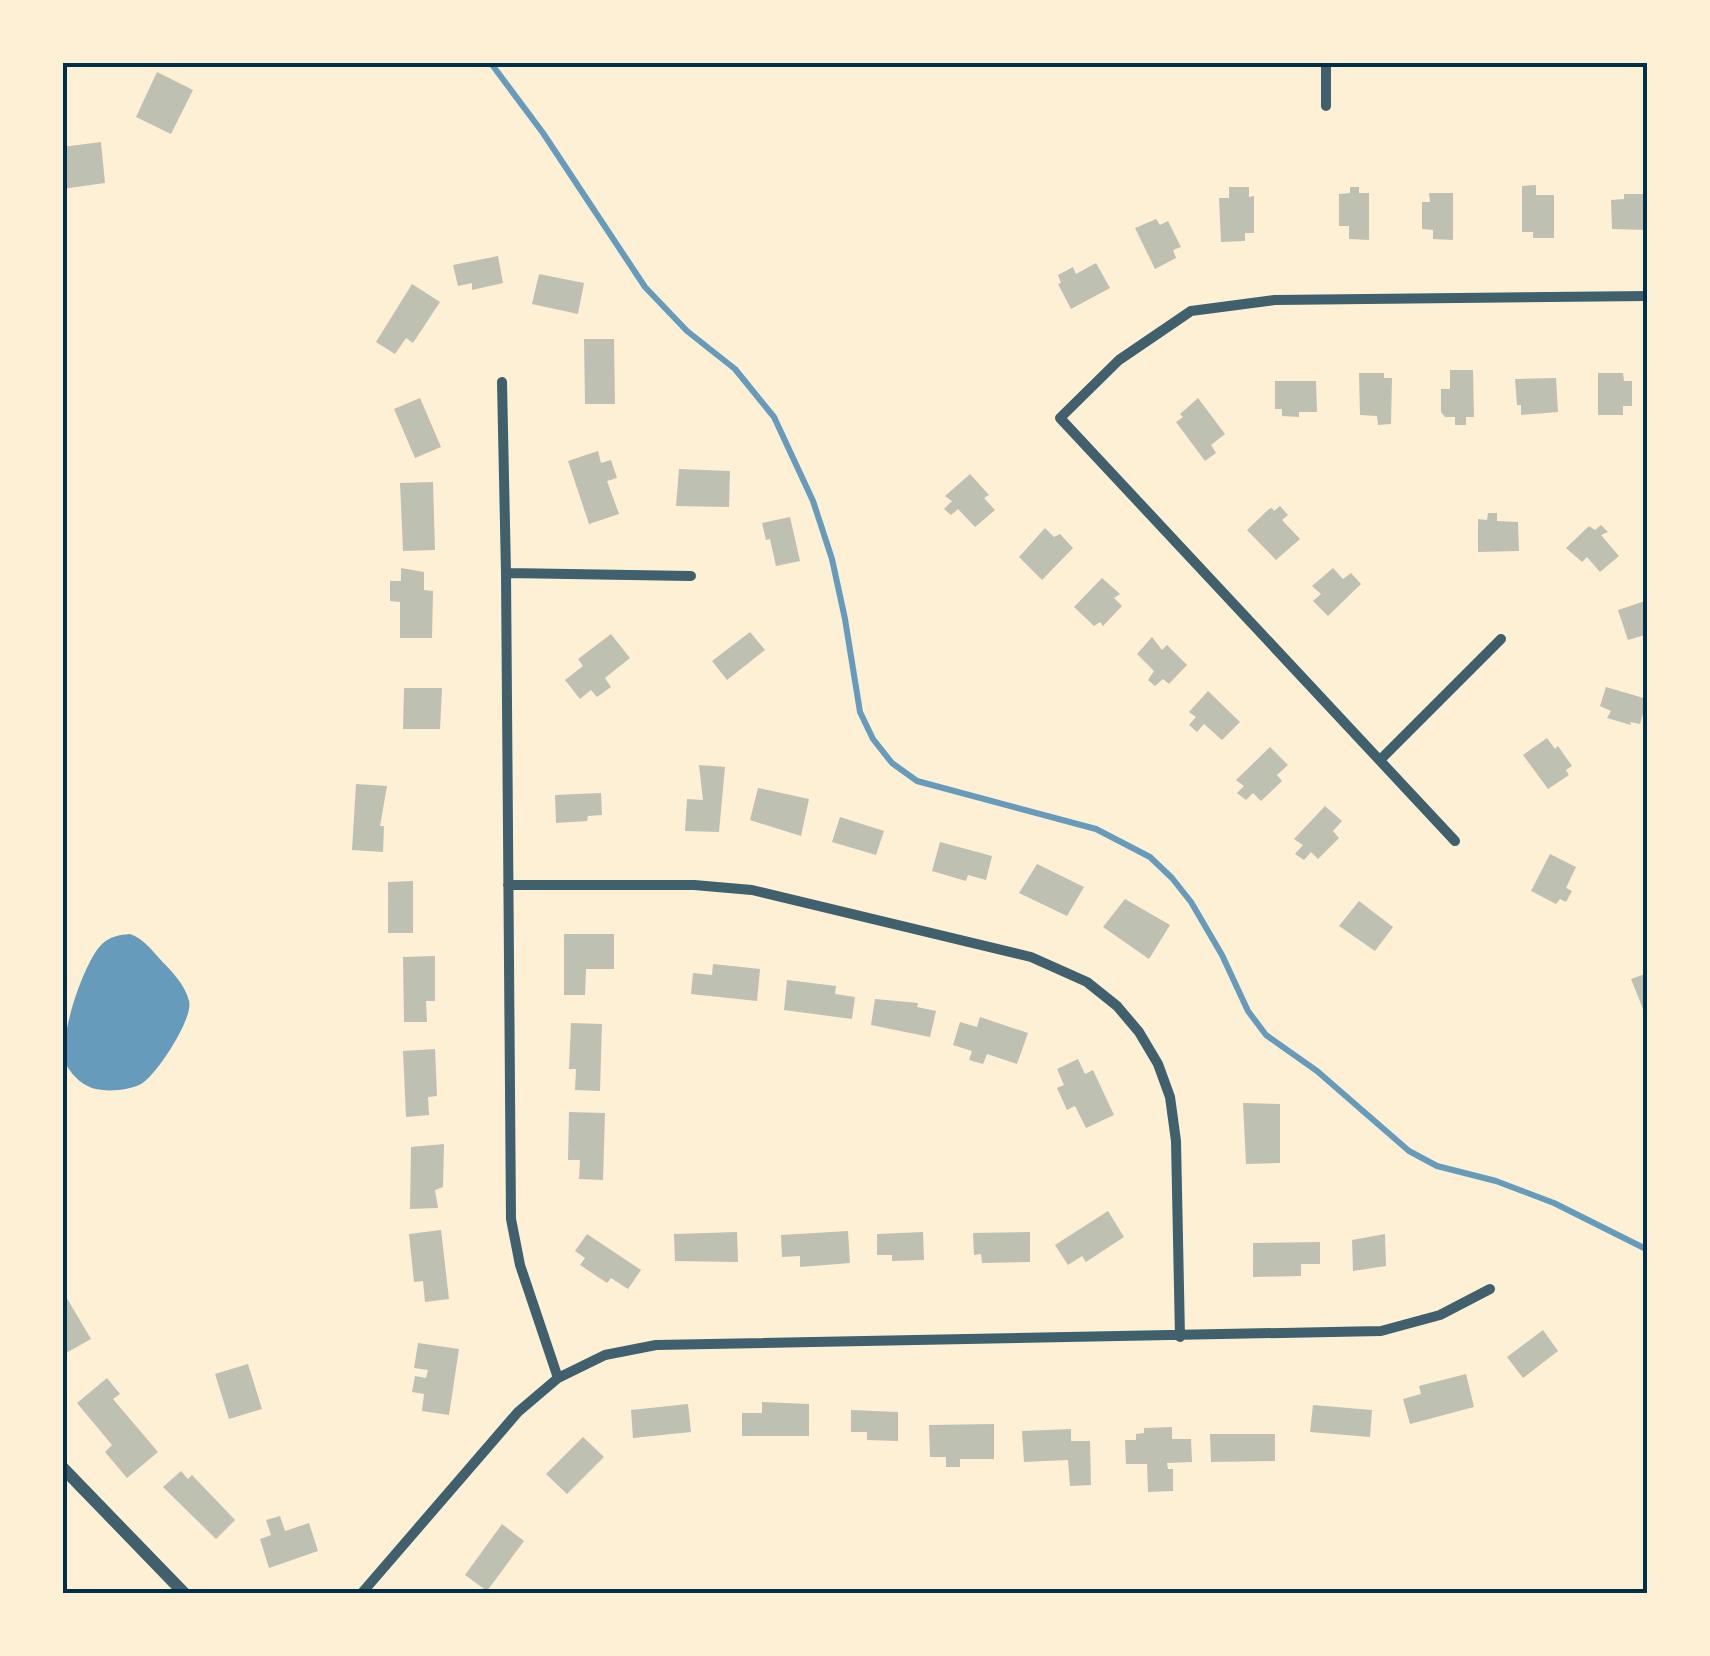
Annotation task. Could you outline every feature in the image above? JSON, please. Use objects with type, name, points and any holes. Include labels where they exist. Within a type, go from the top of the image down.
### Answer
[{"type":"street","points":[[1326,62],[1326,106]]},
{"type":"street","points":[[1455,840],[1060,418],[1119,360],[1191,311],[1276,300],[1648,296]]},
{"type":"street","points":[[502,382],[511,1219],[520,1265],[558,1378]]},
{"type":"street","points":[[506,574],[691,576]]},
{"type":"street","points":[[1380,759],[1500,639]]},
{"type":"street","points":[[508,885],[694,884],[752,890],[1031,956],[1087,982],[1117,1006],[1139,1032],[1158,1064],[1170,1097],[1176,1141],[1180,1337]]},
{"type":"street","points":[[362,1594],[518,1412],[558,1378],[605,1355],[656,1345],[1381,1332],[1440,1316],[1490,1289]]},
{"type":"street","points":[[62,1467],[185,1594]]},
{"type":"water","points":[[130,934],[146,944],[177,978],[187,995],[189,1009],[172,1046],[148,1079],[125,1089],[96,1089],[80,1081],[67,1066],[68,1022],[95,953],[109,939]]},
{"type":"building","points":[[157,72],[193,90],[171,134],[136,117]]},
{"type":"building","points":[[101,142],[105,183],[62,189],[62,147]]},
{"type":"building","points":[[1536,185],[1536,195],[1554,195],[1554,238],[1533,238],[1533,232],[1522,232],[1522,186]]},
{"type":"building","points":[[1229,187],[1249,187],[1249,197],[1254,196],[1254,233],[1245,233],[1245,241],[1221,242],[1219,198],[1229,198]]},
{"type":"building","points":[[1350,187],[1359,187],[1359,193],[1369,193],[1369,240],[1349,239],[1349,226],[1339,226],[1339,194],[1350,193]]},
{"type":"building","points":[[1429,193],[1453,193],[1453,240],[1433,239],[1433,230],[1422,229],[1422,202],[1430,202]]},
{"type":"building","points":[[1624,194],[1645,194],[1648,230],[1612,229],[1611,200],[1624,199]]},
{"type":"building","points":[[1156,219],[1160,225],[1168,221],[1181,247],[1173,250],[1176,258],[1155,269],[1135,228]]},
{"type":"building","points":[[498,256],[503,283],[472,290],[472,283],[458,286],[453,265]]},
{"type":"building","points":[[1096,263],[1110,288],[1071,309],[1058,284],[1058,275],[1073,267],[1076,274]]},
{"type":"building","points":[[539,274],[584,283],[578,314],[532,304]]},
{"type":"building","points":[[412,284],[440,302],[413,343],[406,338],[395,354],[376,342]]},
{"type":"building","points":[[584,339],[614,339],[615,404],[585,404]]},
{"type":"building","points":[[1450,370],[1473,370],[1474,417],[1466,417],[1466,425],[1455,425],[1455,417],[1445,417],[1441,412],[1441,389],[1450,389]]},
{"type":"building","points":[[1359,373],[1384,373],[1384,378],[1392,378],[1391,424],[1378,425],[1377,416],[1360,415]]},
{"type":"building","points":[[1598,373],[1623,373],[1624,381],[1632,381],[1632,406],[1623,406],[1623,415],[1598,415]]},
{"type":"building","points":[[1556,378],[1558,412],[1521,415],[1515,379]]},
{"type":"building","points":[[1275,381],[1316,381],[1317,412],[1282,416],[1282,409],[1275,409]]},
{"type":"building","points":[[420,398],[441,447],[415,458],[394,409]]},
{"type":"building","points":[[1198,398],[1225,434],[1211,445],[1216,453],[1205,461],[1176,422]]},
{"type":"building","points":[[598,451],[601,463],[611,460],[617,478],[607,481],[619,514],[589,524],[568,461]]},
{"type":"building","points":[[679,469],[730,471],[729,507],[676,506]]},
{"type":"building","points":[[970,474],[989,495],[984,498],[995,510],[975,527],[958,509],[951,515],[944,509],[952,501],[945,496]]},
{"type":"building","points":[[433,482],[435,550],[403,551],[400,483]]},
{"type":"building","points":[[1280,506],[1288,515],[1282,520],[1300,539],[1276,560],[1247,530],[1269,509],[1274,511]]},
{"type":"building","points":[[1488,513],[1497,513],[1497,521],[1518,522],[1519,551],[1478,552],[1478,519],[1487,520]]},
{"type":"building","points":[[790,517],[800,561],[776,566],[762,523]]},
{"type":"building","points":[[1601,525],[1608,532],[1601,535],[1619,556],[1600,572],[1587,557],[1582,562],[1566,548],[1589,526],[1595,530]]},
{"type":"building","points":[[1045,528],[1054,537],[1060,534],[1073,548],[1042,580],[1019,557]]},
{"type":"building","points":[[401,568],[424,572],[424,590],[433,591],[432,638],[400,638],[400,602],[390,601],[390,581],[401,581]]},
{"type":"building","points":[[1333,568],[1343,579],[1351,573],[1361,584],[1328,616],[1313,601],[1321,594],[1312,586]]},
{"type":"building","points":[[1102,578],[1120,594],[1114,598],[1122,606],[1103,626],[1100,622],[1094,626],[1074,607]]},
{"type":"building","points":[[1648,600],[1648,634],[1628,640],[1618,610]]},
{"type":"building","points":[[750,632],[765,650],[727,680],[712,661]]},
{"type":"building","points":[[611,634],[630,658],[605,678],[611,687],[597,697],[591,690],[580,699],[565,680],[583,666],[578,659]]},
{"type":"building","points":[[1152,637],[1162,650],[1167,645],[1187,665],[1169,684],[1163,679],[1155,686],[1148,680],[1154,671],[1137,654]]},
{"type":"building","points":[[1606,687],[1647,699],[1640,724],[1607,718],[1611,711],[1600,706]]},
{"type":"building","points":[[404,688],[442,688],[440,729],[403,729]]},
{"type":"building","points":[[1208,691],[1240,722],[1222,740],[1204,724],[1197,732],[1189,725],[1196,717],[1189,712]]},
{"type":"building","points":[[1547,738],[1572,766],[1566,770],[1569,775],[1548,789],[1523,755]]},
{"type":"building","points":[[1270,747],[1288,765],[1277,775],[1282,781],[1261,801],[1253,793],[1246,800],[1237,793],[1244,786],[1236,780]]},
{"type":"building","points":[[699,765],[725,767],[719,832],[685,831],[687,799],[703,800]]},
{"type":"building","points":[[356,784],[387,786],[380,826],[384,826],[383,852],[352,850]]},
{"type":"building","points":[[758,788],[809,799],[801,836],[750,820]]},
{"type":"building","points":[[601,793],[602,815],[588,816],[587,821],[556,823],[555,795]]},
{"type":"building","points":[[1325,806],[1342,821],[1333,831],[1339,838],[1318,859],[1311,852],[1304,860],[1295,854],[1303,845],[1294,839]]},
{"type":"building","points":[[840,817],[884,831],[876,855],[832,842]]},
{"type":"building","points":[[940,842],[992,856],[986,880],[968,875],[966,881],[932,871]]},
{"type":"building","points":[[1550,854],[1576,867],[1566,888],[1572,891],[1566,902],[1560,899],[1556,904],[1531,891]]},
{"type":"building","points":[[1037,864],[1084,887],[1067,916],[1019,893]]},
{"type":"building","points":[[413,881],[413,933],[388,933],[388,882]]},
{"type":"building","points":[[1125,899],[1170,925],[1149,959],[1103,927]]},
{"type":"building","points":[[1359,901],[1393,927],[1375,951],[1339,926]]},
{"type":"building","points":[[564,934],[614,934],[614,969],[586,969],[585,995],[564,995]]},
{"type":"building","points":[[435,956],[435,1001],[426,1001],[427,1022],[404,1022],[403,957]]},
{"type":"building","points":[[713,964],[760,969],[757,1001],[691,994],[693,973],[712,975]]},
{"type":"building","points":[[1648,973],[1648,1019],[1647,1019],[1631,979]]},
{"type":"building","points":[[787,980],[836,986],[835,994],[855,997],[852,1019],[784,1010]]},
{"type":"building","points":[[875,999],[918,1003],[917,1007],[936,1011],[930,1037],[871,1025]]},
{"type":"building","points":[[980,1017],[1028,1033],[1017,1064],[987,1054],[983,1064],[969,1060],[972,1051],[953,1045],[960,1022],[977,1027]]},
{"type":"building","points":[[571,1023],[602,1024],[600,1091],[575,1090],[576,1069],[569,1069]]},
{"type":"building","points":[[435,1049],[437,1096],[428,1097],[429,1115],[406,1117],[403,1051]]},
{"type":"building","points":[[1078,1059],[1085,1074],[1093,1070],[1114,1115],[1086,1128],[1075,1106],[1067,1110],[1057,1088],[1064,1085],[1057,1069]]},
{"type":"building","points":[[1243,1103],[1280,1104],[1280,1163],[1246,1164]]},
{"type":"building","points":[[569,1112],[605,1113],[603,1180],[579,1179],[580,1160],[568,1160]]},
{"type":"building","points":[[444,1144],[443,1187],[435,1190],[438,1208],[410,1209],[411,1147]]},
{"type":"building","points":[[1108,1211],[1124,1237],[1086,1262],[1082,1256],[1068,1265],[1055,1245]]},
{"type":"building","points":[[441,1230],[449,1299],[425,1302],[423,1281],[414,1282],[409,1234]]},
{"type":"building","points":[[848,1231],[850,1263],[800,1267],[800,1256],[782,1257],[781,1235]]},
{"type":"building","points":[[737,1232],[738,1262],[675,1261],[674,1234]]},
{"type":"building","points":[[923,1232],[924,1260],[892,1261],[892,1255],[877,1255],[877,1234]]},
{"type":"building","points":[[1030,1232],[1030,1262],[982,1263],[981,1254],[974,1255],[973,1233]]},
{"type":"building","points":[[587,1234],[641,1270],[628,1289],[611,1278],[607,1283],[580,1265],[585,1258],[575,1251]]},
{"type":"building","points":[[1385,1234],[1386,1266],[1353,1271],[1352,1240]]},
{"type":"building","points":[[1320,1242],[1320,1264],[1301,1264],[1301,1276],[1253,1277],[1253,1243]]},
{"type":"building","points":[[62,1290],[91,1339],[66,1353],[62,1347]]},
{"type":"building","points":[[1543,1330],[1558,1351],[1523,1378],[1507,1357]]},
{"type":"building","points":[[418,1343],[459,1349],[449,1415],[422,1411],[424,1394],[412,1392],[415,1376],[426,1378],[428,1370],[414,1368]]},
{"type":"building","points":[[248,1364],[262,1409],[229,1419],[215,1374]]},
{"type":"building","points":[[1466,1374],[1474,1407],[1410,1424],[1403,1399],[1421,1394],[1419,1386]]},
{"type":"building","points":[[107,1378],[120,1394],[113,1399],[158,1452],[127,1478],[105,1452],[112,1445],[77,1403]]},
{"type":"building","points":[[762,1402],[809,1404],[809,1436],[742,1436],[742,1413],[762,1413]]},
{"type":"building","points":[[688,1404],[691,1432],[633,1438],[631,1410]]},
{"type":"building","points":[[1313,1405],[1372,1410],[1370,1437],[1310,1432]]},
{"type":"building","points":[[851,1410],[898,1412],[898,1441],[867,1440],[867,1432],[851,1432]]},
{"type":"building","points":[[994,1424],[994,1459],[960,1459],[960,1467],[946,1467],[946,1457],[930,1457],[929,1425]]},
{"type":"building","points":[[1172,1427],[1172,1439],[1191,1439],[1192,1462],[1167,1463],[1168,1469],[1173,1469],[1173,1491],[1148,1492],[1147,1464],[1126,1464],[1125,1440],[1136,1440],[1136,1434],[1144,1433],[1144,1428]]},
{"type":"building","points":[[1071,1429],[1071,1441],[1090,1441],[1091,1485],[1070,1486],[1068,1460],[1024,1462],[1022,1431]]},
{"type":"building","points":[[1210,1434],[1275,1434],[1275,1461],[1211,1462]]},
{"type":"building","points":[[583,1437],[604,1457],[567,1494],[546,1474]]},
{"type":"building","points":[[181,1471],[188,1479],[192,1475],[235,1520],[216,1539],[163,1487]]},
{"type":"building","points":[[280,1516],[285,1531],[309,1523],[318,1551],[269,1568],[260,1539],[271,1535],[266,1520]]},
{"type":"building","points":[[502,1524],[524,1541],[487,1591],[465,1575]]},
{"type":"waterway","points":[[490,62],[543,133],[645,287],[687,331],[735,369],[774,417],[813,501],[832,559],[860,712],[873,739],[892,763],[917,781],[1096,829],[1150,857],[1191,902],[1248,1011],[1266,1035],[1317,1071],[1409,1151],[1437,1166],[1496,1181],[1554,1203],[1648,1250]]}]
